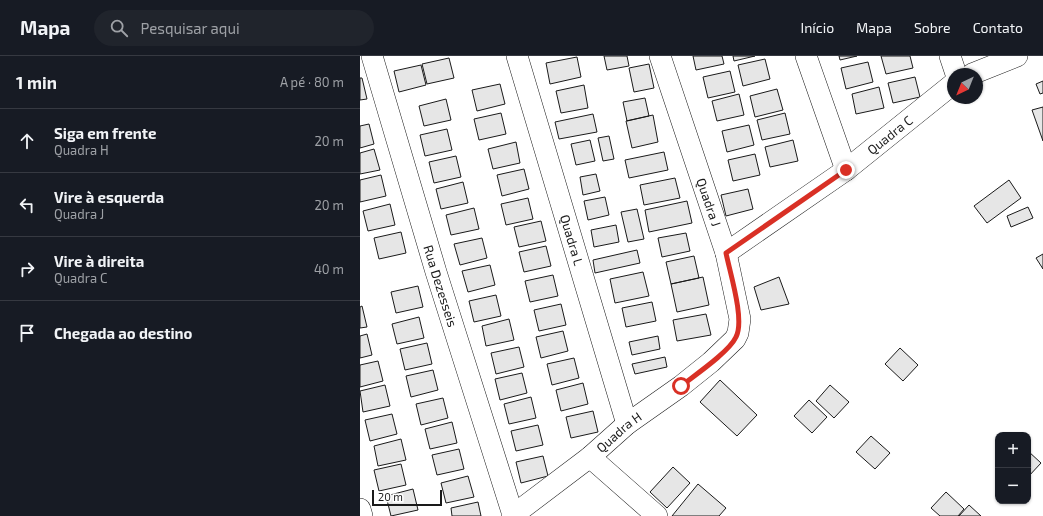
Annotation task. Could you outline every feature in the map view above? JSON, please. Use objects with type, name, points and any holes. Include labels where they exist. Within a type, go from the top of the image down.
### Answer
[{"type":"street","name":"Rua Dezesseis","points":[[372,56],[436,272],[512,516]]},
{"type":"street","name":"Quadra L","points":[[517,56],[627,424]]},
{"type":"street","name":"Quadra J","points":[[660,56],[726,253],[740,319],[735,339],[726,349]]},
{"type":"street","points":[[806,56],[846,170]]},
{"type":"street","points":[[950,56],[954,68]]},
{"type":"street","points":[[983,70],[1017,56]]},
{"type":"street","name":"Quadra C","points":[[726,253],[846,170],[947,89]]},
{"type":"street","name":"Quadra H","points":[[512,516],[590,458],[627,424],[681,386],[726,349]]},
{"type":"street","points":[[590,458],[657,516]]},
{"type":"street","points":[[360,509],[362,516]]},
{"type":"building","points":[[604,56],[627,56],[629,66],[607,70]]},
{"type":"building","points":[[693,56],[722,56],[724,64],[696,70]]},
{"type":"building","points":[[733,56],[755,56],[734,61]]},
{"type":"building","points":[[839,56],[857,56],[840,60]]},
{"type":"building","points":[[881,56],[910,56],[913,68],[886,74]]},
{"type":"building","points":[[577,57],[581,77],[550,84],[546,63]]},
{"type":"building","points":[[449,58],[454,78],[427,84],[422,64]]},
{"type":"building","points":[[765,59],[770,79],[743,86],[738,65]]},
{"type":"building","points":[[868,62],[873,82],[846,89],[841,68]]},
{"type":"building","points":[[649,64],[654,88],[634,92],[629,68]]},
{"type":"building","points":[[421,65],[426,85],[399,92],[394,71]]},
{"type":"building","points":[[730,71],[735,92],[708,98],[703,77]]},
{"type":"building","points":[[915,77],[920,97],[893,103],[888,83]]},
{"type":"building","points":[[360,78],[362,78],[367,99],[360,100]]},
{"type":"building","points":[[1043,81],[1043,93],[1040,94],[1036,84]]},
{"type":"building","points":[[500,84],[505,104],[477,111],[472,90]]},
{"type":"building","points":[[584,85],[588,108],[561,113],[556,91]]},
{"type":"building","points":[[879,87],[884,108],[856,114],[852,94]]},
{"type":"building","points":[[777,89],[783,110],[755,117],[750,96]]},
{"type":"building","points":[[739,94],[744,115],[717,121],[712,101]]},
{"type":"building","points":[[645,98],[649,116],[627,121],[623,102]]},
{"type":"building","points":[[446,99],[451,120],[424,126],[419,106]]},
{"type":"building","points":[[1043,107],[1043,141],[1032,110]]},
{"type":"building","points":[[501,113],[506,134],[479,140],[474,119]]},
{"type":"building","points":[[785,113],[790,134],[762,140],[757,120]]},
{"type":"building","points":[[593,114],[597,132],[559,139],[555,122]]},
{"type":"building","points":[[653,115],[658,142],[632,148],[626,121]]},
{"type":"building","points":[[369,124],[374,144],[360,148],[360,126]]},
{"type":"building","points":[[749,125],[754,145],[727,152],[722,131]]},
{"type":"building","points":[[447,129],[452,150],[425,156],[420,135]]},
{"type":"building","points":[[609,136],[614,159],[603,161],[598,138]]},
{"type":"building","points":[[590,140],[595,161],[576,165],[571,144]]},
{"type":"building","points":[[793,140],[798,161],[770,167],[765,147]]},
{"type":"building","points":[[516,142],[520,163],[493,169],[488,149]]},
{"type":"building","points":[[374,149],[380,170],[360,174],[360,153]]},
{"type":"building","points":[[664,152],[668,170],[629,178],[625,160]]},
{"type":"building","points":[[755,154],[760,175],[733,181],[728,160]]},
{"type":"building","points":[[456,156],[461,177],[434,183],[429,162]]},
{"type":"building","points":[[524,169],[529,189],[502,196],[497,175]]},
{"type":"building","points":[[596,174],[600,191],[583,195],[580,177]]},
{"type":"building","points":[[381,175],[386,196],[360,202],[360,180]]},
{"type":"building","points":[[675,178],[680,198],[644,205],[640,185]]},
{"type":"building","points":[[1009,180],[1021,198],[987,223],[974,206]]},
{"type":"building","points":[[463,182],[468,203],[441,209],[436,189]]},
{"type":"building","points":[[748,189],[753,209],[726,216],[721,195]]},
{"type":"building","points":[[605,197],[609,215],[588,220],[584,201]]},
{"type":"building","points":[[528,198],[533,219],[506,225],[501,204]]},
{"type":"building","points":[[687,201],[692,223],[649,232],[645,210]]},
{"type":"building","points":[[390,204],[395,225],[368,231],[363,211]]},
{"type":"building","points":[[1028,207],[1033,218],[1011,227],[1007,216]]},
{"type":"building","points":[[474,208],[479,229],[451,235],[446,215]]},
{"type":"building","points":[[637,209],[644,239],[628,242],[621,212]]},
{"type":"building","points":[[541,221],[546,241],[519,247],[514,227]]},
{"type":"building","points":[[616,225],[619,242],[594,247],[591,230]]},
{"type":"building","points":[[401,232],[406,253],[379,259],[374,238]]},
{"type":"building","points":[[686,233],[690,251],[662,257],[658,238]]},
{"type":"building","points":[[482,238],[487,258],[460,265],[454,244]]},
{"type":"building","points":[[546,246],[551,266],[524,272],[519,252]]},
{"type":"building","points":[[637,250],[640,263],[595,273],[593,260]]},
{"type":"building","points":[[1043,254],[1043,269],[1036,258]]},
{"type":"building","points":[[694,256],[699,278],[671,284],[666,262]]},
{"type":"building","points":[[490,265],[495,285],[468,292],[462,271]]},
{"type":"building","points":[[643,272],[649,296],[615,303],[610,279]]},
{"type":"building","points":[[553,275],[558,296],[530,302],[525,281]]},
{"type":"building","points":[[703,277],[709,305],[677,312],[671,284]]},
{"type":"building","points":[[779,277],[789,304],[761,310],[754,287]]},
{"type":"building","points":[[418,286],[423,307],[396,313],[391,292]]},
{"type":"building","points":[[496,295],[501,316],[474,322],[469,301]]},
{"type":"building","points":[[652,302],[656,321],[626,327],[622,308]]},
{"type":"building","points":[[561,304],[566,325],[539,331],[534,310]]},
{"type":"building","points":[[362,306],[367,327],[360,328],[360,307]]},
{"type":"building","points":[[706,314],[711,335],[677,341],[673,320]]},
{"type":"building","points":[[419,317],[424,338],[397,344],[392,324]]},
{"type":"building","points":[[509,319],[514,340],[486,346],[482,326]]},
{"type":"building","points":[[563,331],[568,351],[541,358],[536,337]]},
{"type":"building","points":[[367,334],[372,355],[360,358],[360,336]]},
{"type":"building","points":[[658,336],[660,349],[632,355],[629,342]]},
{"type":"building","points":[[427,343],[432,364],[405,370],[400,349]]},
{"type":"building","points":[[519,347],[524,367],[496,374],[491,353]]},
{"type":"building","points":[[900,348],[918,365],[903,381],[885,364]]},
{"type":"building","points":[[665,357],[667,367],[635,374],[632,364]]},
{"type":"building","points":[[574,358],[579,378],[552,385],[547,364]]},
{"type":"building","points":[[378,361],[383,381],[360,387],[360,365]]},
{"type":"building","points":[[433,370],[438,390],[411,397],[406,376]]},
{"type":"building","points":[[522,373],[527,393],[500,400],[495,379]]},
{"type":"building","points":[[720,380],[757,415],[737,436],[700,402]]},
{"type":"building","points":[[583,383],[588,404],[561,411],[556,390]]},
{"type":"building","points":[[385,385],[390,406],[363,412],[360,391]]},
{"type":"building","points":[[830,385],[849,402],[834,418],[816,401]]},
{"type":"building","points":[[531,397],[536,418],[509,424],[504,404]]},
{"type":"building","points":[[443,398],[448,418],[421,425],[416,404]]},
{"type":"building","points":[[809,400],[827,417],[812,433],[794,416]]},
{"type":"building","points":[[593,411],[598,432],[571,438],[566,417]]},
{"type":"building","points":[[392,414],[397,434],[370,441],[365,420]]},
{"type":"building","points":[[452,422],[457,443],[430,449],[425,429]]},
{"type":"building","points":[[538,425],[543,445],[516,451],[511,431]]},
{"type":"building","points":[[871,436],[890,453],[875,469],[856,452]]},
{"type":"building","points":[[401,439],[406,460],[378,466],[374,446]]},
{"type":"building","points":[[459,449],[464,469],[437,475],[432,455]]},
{"type":"building","points":[[1031,454],[1041,463],[1031,474]]},
{"type":"building","points":[[543,456],[548,476],[521,483],[516,462]]},
{"type":"building","points":[[401,464],[406,485],[379,491],[374,470]]},
{"type":"building","points":[[673,467],[690,483],[667,508],[650,492]]},
{"type":"building","points":[[468,476],[474,497],[446,503],[441,483]]},
{"type":"building","points":[[698,484],[726,508],[719,516],[672,516]]},
{"type":"building","points":[[413,489],[418,510],[391,516],[386,496]]},
{"type":"building","points":[[946,492],[964,509],[958,516],[940,516],[931,508]]},
{"type":"building","points":[[478,502],[481,516],[452,516],[451,508]]},
{"type":"building","points":[[969,505],[981,516],[959,516]]},
{"type":"route","points":[[681,386],[726,349],[738,333],[740,319],[726,253],[846,170]]}]
